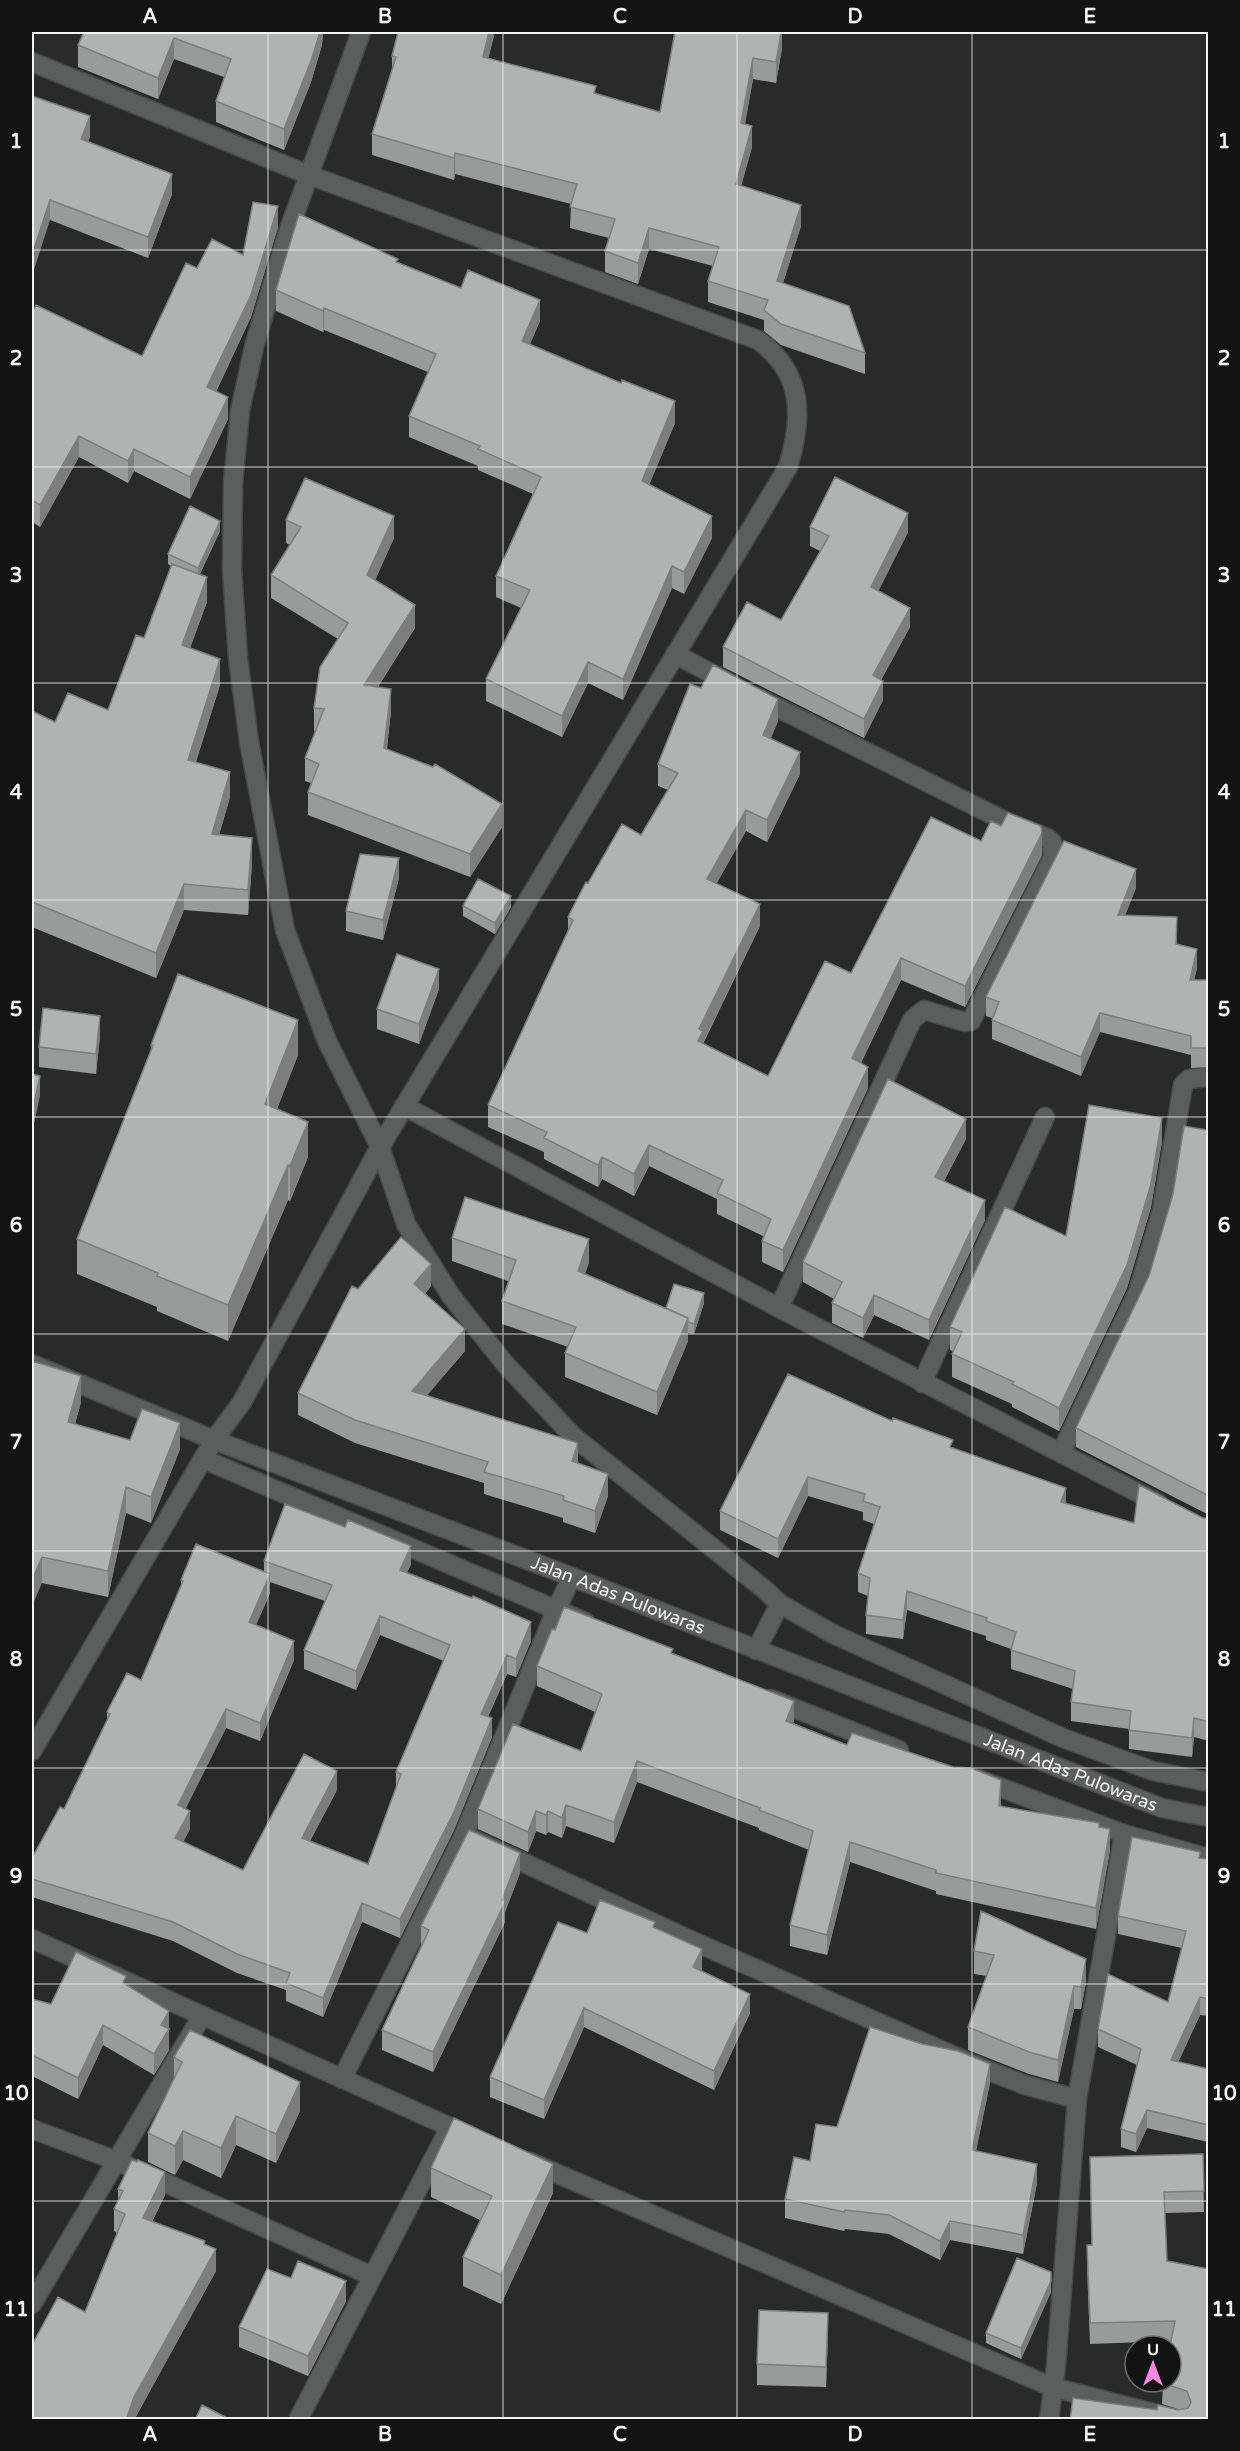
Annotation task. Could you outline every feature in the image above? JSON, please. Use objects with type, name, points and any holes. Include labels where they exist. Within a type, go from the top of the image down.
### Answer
[{"type":"street","points":[[360,32],[288,232],[254,346],[240,411],[233,483],[232,570],[238,658],[253,763],[285,930],[327,1041],[380,1147],[406,1224],[451,1296],[506,1365],[574,1437],[780,1604],[833,1634],[1063,1738],[1154,1771],[1209,1782]]},
{"type":"street","points":[[32,62],[309,176],[758,340],[776,352],[788,371],[795,390],[798,417],[796,440],[788,467],[404,1106],[242,1402],[214,1440],[32,1751]]},
{"type":"street","points":[[675,654],[823,731],[1052,842],[1053,857],[971,1020],[965,1022],[924,1010],[912,1020],[779,1308]]},
{"type":"street","points":[[1061,1453],[1138,1292],[1162,1210],[1183,1085],[1189,1079],[1209,1077]]},
{"type":"street","points":[[404,1106],[779,1308],[1177,1512]]},
{"type":"street","points":[[922,1383],[1045,1117]]},
{"type":"street","name":"Jalan Adas Pulowaras","points":[[32,1364],[214,1440],[572,1577],[1144,1802],[1209,1817]]},
{"type":"street","points":[[203,1459],[600,1628]]},
{"type":"street","points":[[342,2079],[464,1835],[556,1610],[572,1577]]},
{"type":"street","points":[[756,1650],[780,1604]]},
{"type":"street","points":[[751,1691],[915,1756]]},
{"type":"street","points":[[959,1772],[1124,1834],[1209,1858]]},
{"type":"street","points":[[1049,2420],[1056,2366],[1077,2099],[1124,1834]]},
{"type":"street","points":[[464,1835],[688,1939],[984,2069],[1025,2085],[1077,2099]]},
{"type":"street","points":[[32,1939],[455,2130],[372,2276],[298,2420]]},
{"type":"street","points":[[32,2304],[202,2016]]},
{"type":"street","points":[[32,2129],[117,2161],[372,2276]]},
{"type":"street","points":[[515,2156],[1052,2387],[1180,2420]]},
{"type":"building","points":[[84,32],[320,32],[284,129],[216,101],[231,59],[174,38],[158,78],[78,45]]},
{"type":"building","points":[[398,32],[489,32],[483,57],[596,86],[594,93],[660,112],[675,32],[781,32],[776,62],[753,58],[741,123],[752,126],[736,184],[801,205],[777,281],[849,306],[865,353],[781,324],[764,310],[768,300],[708,281],[719,247],[649,228],[638,263],[605,251],[615,219],[570,207],[577,184],[455,153],[454,158],[372,134],[396,57],[392,56]]},
{"type":"building","points":[[32,96],[90,116],[81,139],[172,174],[148,237],[50,200],[32,255]]},
{"type":"building","points":[[253,202],[278,206],[251,295],[207,387],[228,397],[190,477],[134,449],[128,461],[79,436],[40,505],[32,500],[32,313],[36,305],[142,356],[186,263],[197,268],[212,239],[243,255]]},
{"type":"building","points":[[299,214],[398,259],[396,262],[461,288],[468,270],[540,300],[522,341],[621,383],[622,380],[675,401],[642,481],[712,516],[684,572],[672,566],[623,679],[588,662],[562,716],[486,679],[530,590],[496,576],[541,477],[478,449],[480,446],[409,416],[436,354],[324,308],[323,311],[276,290]]},
{"type":"building","points":[[835,477],[908,513],[871,587],[910,608],[873,675],[883,681],[864,719],[723,647],[747,602],[781,620],[829,536],[810,527]]},
{"type":"building","points":[[305,478],[394,516],[367,575],[415,605],[364,685],[391,689],[384,748],[433,767],[435,764],[502,804],[470,854],[308,792],[319,764],[305,758],[324,709],[314,708],[320,667],[348,623],[271,575],[301,527],[286,520]]},
{"type":"building","points":[[190,506],[220,521],[198,568],[168,554]]},
{"type":"building","points":[[172,564],[207,577],[182,645],[220,659],[188,760],[230,772],[212,834],[252,838],[248,890],[184,884],[156,953],[32,902],[32,711],[55,722],[68,693],[108,710],[136,635],[144,638]]},
{"type":"building","points":[[713,665],[778,699],[763,735],[800,752],[767,820],[746,810],[707,879],[760,904],[699,1029],[703,1031],[698,1041],[768,1076],[825,961],[851,973],[931,817],[981,841],[991,821],[1001,826],[1008,813],[1041,826],[1042,833],[965,986],[901,958],[852,1058],[868,1067],[783,1250],[762,1241],[771,1219],[717,1193],[723,1180],[649,1145],[634,1174],[602,1157],[598,1165],[544,1138],[547,1132],[488,1105],[573,920],[568,917],[586,882],[588,883],[622,824],[641,835],[678,773],[658,764],[690,684],[701,688]]},
{"type":"building","points":[[1064,841],[1136,869],[1118,915],[1177,917],[1176,944],[1197,949],[1190,980],[1209,980],[1209,1048],[1191,1048],[1191,1036],[1100,1013],[1081,1057],[992,1020],[999,1002],[986,997]]},
{"type":"building","points":[[360,854],[399,858],[383,920],[346,911]]},
{"type":"building","points":[[478,879],[511,896],[495,923],[463,906]]},
{"type":"building","points":[[397,954],[439,969],[419,1024],[377,1009]]},
{"type":"building","points":[[178,974],[298,1020],[265,1104],[308,1122],[228,1305],[157,1276],[158,1273],[77,1239],[153,1045],[151,1045]]},
{"type":"building","points":[[43,1008],[100,1016],[96,1054],[39,1047]]},
{"type":"building","points":[[32,1074],[40,1076],[32,1113]]},
{"type":"building","points":[[888,1079],[966,1119],[935,1177],[985,1200],[929,1320],[874,1295],[863,1318],[832,1303],[842,1282],[803,1262]]},
{"type":"building","points":[[1209,1087],[1209,1496],[1076,1428],[1149,1276],[1173,1194],[1184,1126],[1207,1130]]},
{"type":"building","points":[[1089,1105],[1162,1118],[1151,1184],[1127,1265],[1059,1408],[1012,1384],[1014,1382],[952,1354],[962,1332],[950,1327],[1005,1207],[1066,1236]]},
{"type":"building","points":[[465,1197],[589,1239],[578,1271],[688,1318],[657,1392],[565,1353],[576,1327],[502,1301],[516,1260],[452,1238]]},
{"type":"building","points":[[401,1237],[431,1264],[414,1284],[465,1329],[412,1391],[578,1443],[572,1461],[608,1474],[595,1511],[563,1500],[564,1496],[484,1472],[488,1462],[355,1420],[298,1393],[352,1286],[358,1289]]},
{"type":"building","points":[[674,1284],[704,1293],[694,1324],[688,1322],[688,1318],[666,1308]]},
{"type":"building","points":[[32,1361],[81,1376],[68,1422],[130,1440],[142,1409],[180,1423],[151,1497],[126,1487],[108,1571],[42,1557],[32,1580]]},
{"type":"building","points":[[788,1374],[892,1421],[893,1418],[953,1440],[950,1447],[1066,1488],[1061,1502],[1134,1523],[1139,1485],[1203,1518],[1209,1518],[1209,1722],[1194,1718],[1192,1738],[1129,1730],[1131,1711],[1071,1702],[1075,1671],[1011,1650],[1016,1632],[986,1621],[987,1618],[907,1591],[903,1620],[866,1615],[870,1578],[858,1573],[880,1507],[863,1501],[865,1494],[808,1477],[778,1539],[720,1511]]},
{"type":"building","points":[[285,1504],[345,1527],[348,1520],[411,1546],[400,1570],[472,1598],[473,1596],[531,1622],[516,1659],[507,1655],[481,1714],[492,1718],[454,1812],[400,1919],[362,1903],[323,1998],[286,1983],[290,1973],[237,1954],[173,1922],[32,1879],[32,1858],[60,1807],[64,1809],[110,1714],[107,1712],[127,1673],[141,1680],[183,1581],[181,1580],[196,1544],[270,1574],[249,1622],[294,1641],[260,1723],[226,1709],[178,1805],[190,1811],[175,1838],[243,1870],[304,1754],[337,1771],[302,1838],[368,1864],[401,1774],[396,1772],[450,1645],[380,1616],[356,1671],[304,1650],[332,1585],[264,1561]]},
{"type":"building","points":[[564,1607],[673,1649],[671,1653],[794,1701],[786,1721],[847,1745],[852,1733],[953,1767],[971,1768],[1001,1780],[999,1806],[1099,1823],[1099,1827],[1110,1829],[1096,1908],[936,1873],[936,1870],[850,1842],[827,1935],[790,1925],[813,1831],[637,1761],[614,1822],[566,1805],[562,1818],[548,1811],[546,1815],[536,1811],[528,1832],[478,1809],[513,1724],[581,1751],[602,1694],[537,1666]]},
{"type":"building","points":[[469,1830],[520,1853],[502,1900],[505,1902],[433,2052],[382,2030],[429,1930],[421,1926]]},
{"type":"building","points":[[1132,1837],[1200,1852],[1199,1858],[1209,1859],[1209,1999],[1200,1997],[1171,2060],[1209,2069],[1208,2125],[1147,2110],[1136,2134],[1121,2129],[1141,2049],[1098,2029],[1108,1974],[1168,2002],[1186,1931],[1118,1916]]},
{"type":"building","points":[[600,1900],[655,1922],[653,1927],[702,1949],[693,1967],[750,1994],[714,2071],[584,2008],[544,2100],[490,2077],[558,1922],[587,1933]]},
{"type":"building","points":[[981,1911],[1086,1959],[1081,1987],[1074,1986],[1058,2060],[1029,2052],[968,2027],[994,1955],[974,1951]]},
{"type":"building","points":[[76,1952],[126,1976],[123,1983],[169,2011],[161,2025],[169,2029],[154,2054],[103,2025],[78,2078],[32,2055],[32,1999],[51,2004]]},
{"type":"building","points":[[870,2027],[922,2044],[958,2051],[990,2064],[972,2150],[1037,2164],[1023,2235],[950,2221],[940,2241],[889,2215],[845,2210],[844,2212],[785,2199],[794,2157],[810,2161],[816,2124],[837,2127]]},
{"type":"building","points":[[190,2030],[300,2082],[276,2134],[236,2116],[221,2148],[183,2131],[175,2146],[148,2133],[182,2062],[174,2057]]},
{"type":"building","points":[[454,2118],[553,2164],[501,2275],[463,2257],[492,2196],[431,2168]]},
{"type":"building","points":[[1203,2154],[1204,2191],[1164,2192],[1167,2261],[1209,2269],[1209,2420],[1070,2420],[1073,2398],[1157,2410],[1158,2405],[1178,2410],[1188,2408],[1191,2402],[1187,2391],[1183,2390],[1183,2334],[1172,2334],[1175,2321],[1090,2323],[1087,2245],[1092,2245],[1090,2157]]},
{"type":"building","points":[[132,2160],[137,2162],[138,2160],[165,2172],[143,2218],[205,2241],[204,2244],[216,2249],[134,2397],[126,2420],[32,2420],[32,2345],[58,2297],[85,2312],[125,2214],[114,2209],[123,2191],[118,2189]]},
{"type":"building","points":[[1017,2258],[1051,2272],[1051,2281],[1021,2348],[986,2333]]},
{"type":"building","points":[[298,2261],[346,2281],[308,2356],[239,2327],[267,2269],[291,2278]]},
{"type":"building","points":[[759,2310],[828,2313],[826,2367],[757,2364]]},
{"type":"building","points":[[202,2405],[231,2420],[195,2420]]}]
